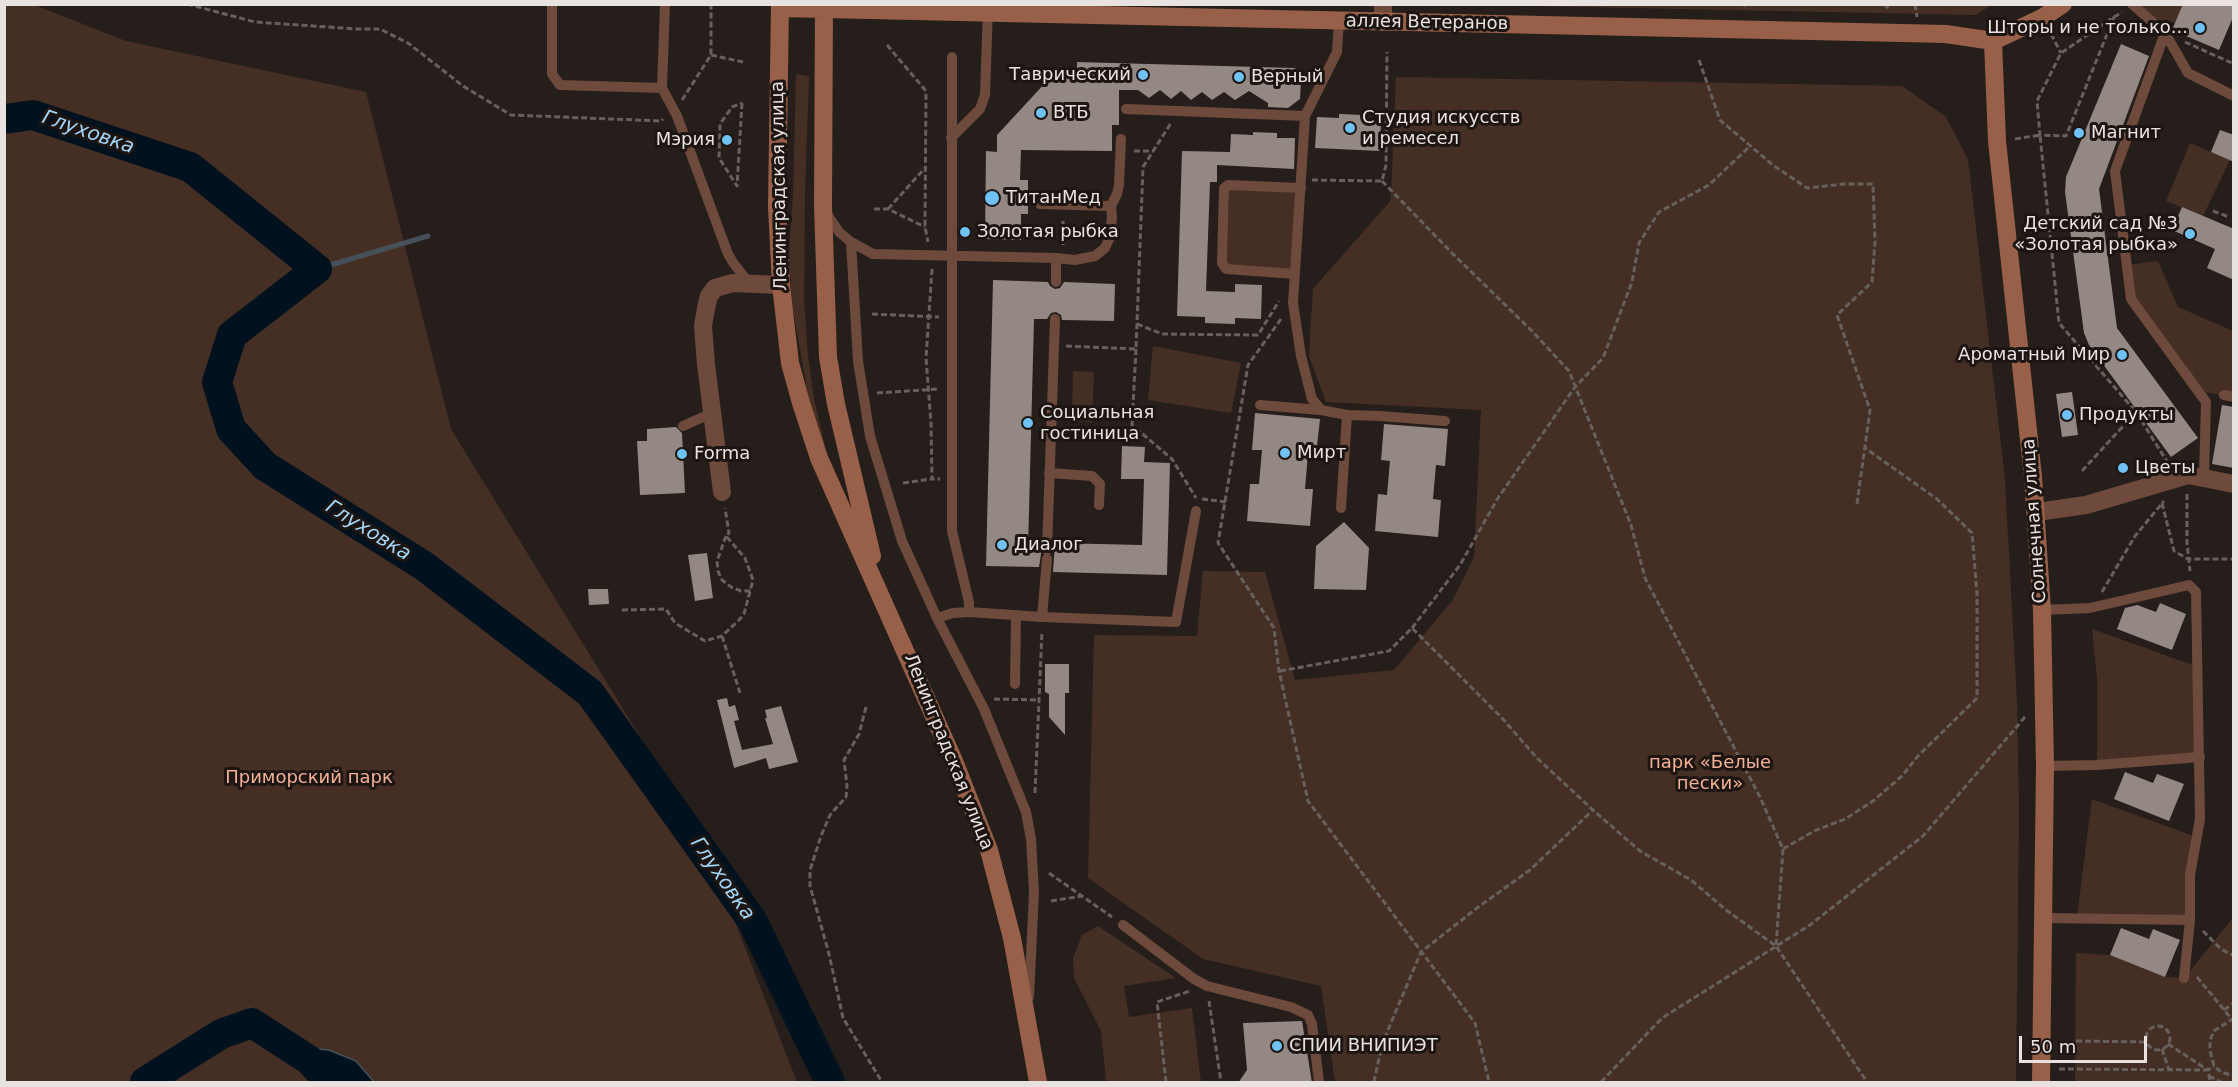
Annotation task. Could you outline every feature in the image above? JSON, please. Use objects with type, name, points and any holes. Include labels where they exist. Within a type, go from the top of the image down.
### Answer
[{"type":"street","points":[[1993,41],[2042,18],[2063,4]]},
{"type":"street","name":"аллея Ветеранов","points":[[780,6],[988,8],[1339,21],[1383,13],[1946,34],[1993,41]]},
{"type":"street","name":"Ленинградская улица","points":[[780,6],[777,144],[781,285],[790,363],[819,458],[974,807],[989,850],[1012,938],[1038,1083]]},
{"type":"street","name":"Ленинградская улица","points":[[824,7],[823,206],[828,357],[836,405],[883,601]]},
{"type":"street","name":"Солнечная улица","points":[[1993,41],[1997,141],[2037,512],[2042,610],[2045,766],[2041,1083]]},
{"type":"street","points":[[722,492],[703,326],[710,296],[715,288],[733,284],[781,285]]},
{"type":"street","points":[[819,458],[835,459],[843,455],[846,448]]},
{"type":"street","points":[[2037,512],[2086,505],[2196,476],[2234,484]]},
{"type":"lane","points":[[552,4],[552,74],[560,85],[662,88]]},
{"type":"lane","points":[[665,4],[662,88],[674,111],[728,254],[750,284]]},
{"type":"lane","points":[[2132,5],[2165,33],[2188,73],[2234,96]]},
{"type":"lane","points":[[951,138],[980,109],[986,95],[988,8]]},
{"type":"lane","points":[[1321,410],[1312,399],[1306,378],[1293,303],[1305,116],[1337,52],[1339,21]]},
{"type":"lane","points":[[2165,33],[2115,171],[2131,299],[2206,402],[2196,476]]},
{"type":"lane","points":[[952,57],[952,531],[969,602],[969,612]]},
{"type":"lane","points":[[1126,109],[1305,116]]},
{"type":"lane","points":[[823,206],[831,222],[851,242],[873,254],[1060,255],[1075,260],[1095,256],[1105,248],[1110,237],[1111,206],[1119,185],[1121,139]]},
{"type":"lane","points":[[1295,274],[1226,269],[1222,263],[1224,188],[1228,185],[1301,184]]},
{"type":"lane","points":[[1040,204],[1111,206]]},
{"type":"lane","points":[[851,242],[858,361],[870,436],[902,541],[937,618],[984,709],[1026,812],[1031,839],[1034,892],[1028,1022]]},
{"type":"lane","points":[[1056,282],[1060,255]]},
{"type":"lane","points":[[1042,617],[1047,554],[1055,319]]},
{"type":"lane","points":[[1260,405],[1321,410],[1347,415],[1445,421]]},
{"type":"lane","points":[[683,426],[712,413]]},
{"type":"lane","points":[[1341,508],[1347,415]]},
{"type":"lane","points":[[1049,473],[1092,476],[1100,484],[1099,505]]},
{"type":"lane","points":[[937,618],[953,613],[969,612],[1016,616],[1176,621],[1196,512]]},
{"type":"lane","points":[[2042,610],[2090,608],[2189,585],[2196,592],[2200,819],[2190,875],[2190,920],[2184,978]]},
{"type":"lane","points":[[1015,684],[1016,616]]},
{"type":"lane","points":[[2045,766],[2097,765],[2200,757]]},
{"type":"lane","points":[[2043,918],[2190,920]]},
{"type":"lane","points":[[1123,925],[1194,979],[1207,986],[1291,1007],[1308,1015],[1319,1083]]},
{"type":"path","points":[[187,4],[255,22],[380,29],[408,44],[463,86],[511,115],[661,121]]},
{"type":"path","points":[[674,111],[711,55],[711,4]]},
{"type":"path","points":[[1884,4],[1889,9]]},
{"type":"path","points":[[2132,5],[2061,53],[2037,101],[2040,135],[2059,323],[2136,412],[2168,464],[2186,464],[2196,476],[2186,516],[2189,585]]},
{"type":"path","points":[[2014,139],[2040,135],[2066,135],[2114,18]]},
{"type":"path","points":[[2165,33],[2234,64]]},
{"type":"path","points":[[2051,34],[2061,53]]},
{"type":"path","points":[[887,45],[926,91],[925,227],[928,237]]},
{"type":"path","points":[[1382,181],[1386,165],[1387,52]]},
{"type":"path","points":[[711,55],[743,62]]},
{"type":"path","points":[[1699,60],[1720,120],[1774,166],[1807,188],[1873,184],[1875,241],[1872,282],[1838,315],[1870,410],[1857,504]]},
{"type":"path","points":[[742,103],[737,186],[718,158],[720,124],[732,107],[742,103]]},
{"type":"path","points":[[1172,122],[1143,167],[1132,425],[1172,459],[1195,498],[1226,502]]},
{"type":"path","points":[[1279,671],[1389,651],[1412,628],[1460,565],[1498,498],[1575,387],[1603,358],[1632,282],[1639,243],[1659,212],[1709,186],[1750,146]]},
{"type":"path","points":[[1129,151],[1153,151]]},
{"type":"path","points":[[888,209],[926,167]]},
{"type":"path","points":[[1301,184],[1382,181],[1569,371],[1631,525],[1645,578],[1760,797],[1783,849],[1776,946]]},
{"type":"path","points":[[874,209],[888,209],[925,227]]},
{"type":"path","points":[[2213,210],[2229,217]]},
{"type":"path","points":[[1060,255],[1063,217]]},
{"type":"path","points":[[932,270],[926,358],[932,479]]},
{"type":"path","points":[[1137,324],[1162,334],[1258,335],[1279,300]]},
{"type":"path","points":[[1293,303],[1248,365],[1218,543],[1274,628],[1279,671],[1308,801],[1475,1023],[1489,1083]]},
{"type":"path","points":[[872,314],[934,317]]},
{"type":"path","points":[[1054,345],[1136,349]]},
{"type":"path","points":[[877,393],[935,389]]},
{"type":"path","points":[[2082,471],[2136,412]]},
{"type":"path","points":[[1783,849],[1814,831],[1845,819],[1873,801],[1902,776],[1917,757],[1977,698],[1977,594],[1972,533],[1937,499],[1865,448]]},
{"type":"path","points":[[903,483],[938,479]]},
{"type":"path","points":[[722,492],[729,532],[717,561],[718,571],[722,580],[731,587],[741,591],[750,591]]},
{"type":"path","points":[[2090,608],[2109,583],[2135,536],[2169,496]]},
{"type":"path","points":[[2162,503],[2174,551],[2188,560],[2234,559]]},
{"type":"path","points":[[622,610],[666,609],[675,623],[705,641],[722,636],[744,614],[753,580],[745,558],[726,536]]},
{"type":"path","points":[[1035,793],[1042,617]]},
{"type":"path","points":[[1412,628],[1501,717],[1537,758],[1593,810],[1640,851],[1691,880],[1726,910],[1776,946],[1867,1083]]},
{"type":"path","points":[[722,636],[740,693]]},
{"type":"path","points":[[992,699],[1039,700]]},
{"type":"path","points":[[866,707],[859,734],[844,760],[846,797],[830,815],[821,836],[810,870],[810,886],[829,954],[843,1018],[882,1083]]},
{"type":"path","points":[[1601,1083],[1662,1018],[1810,925],[1923,836],[2025,717]]},
{"type":"path","points":[[1374,1083],[1382,1044],[1421,952],[1530,870],[1593,810]]},
{"type":"path","points":[[1049,873],[1123,925]]},
{"type":"path","points":[[1051,901],[1082,896]]},
{"type":"path","points":[[2190,920],[2213,939],[2221,949],[2234,956]]},
{"type":"path","points":[[2186,965],[2233,1020],[2214,1031],[2210,1040],[2210,1051],[2214,1066],[2221,1072],[2234,1076]]},
{"type":"path","points":[[1166,1083],[1157,1002],[1207,986],[1221,1083]]},
{"type":"path","points":[[2224,1010],[2234,1003]]},
{"type":"path","points":[[2159,1026],[2169,1033],[2168,1044],[2162,1049],[2151,1048],[2146,1042],[2148,1030],[2159,1026]]},
{"type":"path","points":[[2076,1041],[2146,1042]]},
{"type":"path","points":[[2168,1044],[2208,1070],[2210,1083]]},
{"type":"path","points":[[2162,1049],[2169,1070]]},
{"type":"path","points":[[2057,1069],[2208,1070],[2214,1066]]},
{"type":"path","points":[[2209,1076],[2221,1083]]},
{"type":"green space","name":"Приморский парк","points":[[32,4],[126,41],[366,92],[451,429],[703,839],[797,1082],[5,1082],[4,5]]},
{"type":"green space","points":[[1991,4],[1976,15],[1484,5]]},
{"type":"green space","points":[[2145,5],[2183,5],[2175,23],[2152,22],[2137,9]]},
{"type":"green space","points":[[796,74],[809,76],[804,301],[814,399],[826,450],[809,401],[791,298],[789,250],[793,196]]},
{"type":"green space","name":"парк «Белые пески»","points":[[1396,77],[1902,86],[1946,117],[1968,159],[2005,480],[2017,703],[2019,812],[2016,1082],[1335,1082],[1321,986],[1203,959],[1088,878],[1094,635],[1197,636],[1203,571],[1265,572],[1295,680],[1394,670],[1452,601],[1474,557],[1481,410],[1326,402],[1309,356],[1313,289],[1391,200]]},
{"type":"green space","points":[[2190,143],[2230,160],[2203,216],[2166,201]]},
{"type":"green space","points":[[1229,189],[1296,191],[1291,270],[1227,265]]},
{"type":"green space","points":[[2158,261],[2178,307],[2233,331],[2233,397],[2198,391],[2131,299],[2127,265]]},
{"type":"green space","points":[[1153,346],[1241,363],[1231,413],[1148,400]]},
{"type":"green space","points":[[1073,371],[1094,372],[1092,422],[1072,421]]},
{"type":"green space","points":[[2092,629],[2198,667],[2200,757],[2097,765],[2097,679]]},
{"type":"green space","points":[[2092,799],[2196,837],[2190,920],[2077,917]]},
{"type":"green space","points":[[2233,918],[2233,1082],[2075,1082],[2076,953],[2110,955],[2165,977],[2184,978]]},
{"type":"green space","points":[[1098,926],[1176,978],[1124,986],[1129,1017],[1192,1008],[1201,1082],[1106,1082],[1101,1031],[1074,978],[1073,958],[1082,935]]},
{"type":"water","points":[[250,1008],[287,1029],[306,1048],[329,1050],[356,1061],[374,1082],[320,1082],[317,1073],[297,1068],[286,1041],[239,1015]]},
{"type":"building","points":[[2183,4],[2234,4],[2234,15],[2219,50],[2172,30]]},
{"type":"building","points":[[2121,44],[2149,56],[2099,189],[2117,328],[2198,438],[2171,457],[2089,345],[2084,333],[2065,192],[2066,177]]},
{"type":"building","points":[[1077,62],[1295,68],[1301,80],[1300,99],[1288,108],[1268,107],[1268,103],[1249,91],[1235,100],[1224,92],[1212,100],[1202,92],[1191,100],[1181,91],[1171,99],[1160,90],[1149,98],[1138,90],[1119,90],[1119,125],[1112,125],[1112,151],[1021,150],[1020,180],[1028,180],[1028,214],[1021,214],[1021,240],[985,239],[986,151],[997,152],[997,135],[1059,68],[1077,69]]},
{"type":"building","points":[[1339,114],[1363,115],[1363,120],[1381,121],[1380,151],[1315,148],[1317,117],[1339,118]]},
{"type":"building","points":[[2220,130],[2234,135],[2234,162],[2211,152]]},
{"type":"building","points":[[1253,132],[1277,133],[1277,138],[1295,138],[1294,169],[1217,165],[1217,182],[1210,182],[1206,291],[1235,292],[1235,284],[1262,285],[1261,319],[1235,318],[1235,324],[1205,323],[1205,317],[1177,316],[1182,151],[1230,152],[1231,134],[1253,135]]},
{"type":"building","points":[[2182,207],[2234,229],[2234,280],[2207,268],[2215,249],[2172,230]]},
{"type":"building","points":[[993,280],[1048,282],[1055,289],[1060,288],[1064,282],[1115,284],[1114,321],[1062,320],[1061,315],[1056,312],[1051,313],[1047,319],[1034,319],[1028,549],[1040,549],[1039,567],[986,566]]},
{"type":"building","points":[[2072,392],[2078,435],[2062,437],[2056,394]]},
{"type":"building","points":[[2222,405],[2234,407],[2234,468],[2212,464]]},
{"type":"building","points":[[1255,413],[1320,419],[1316,455],[1308,454],[1305,489],[1313,489],[1310,526],[1247,521],[1250,484],[1259,484],[1262,450],[1252,450]]},
{"type":"building","points":[[1384,424],[1448,429],[1445,466],[1436,465],[1433,499],[1441,500],[1438,537],[1375,531],[1378,494],[1387,495],[1390,461],[1381,460]]},
{"type":"building","points":[[676,427],[682,433],[685,493],[640,495],[637,441],[647,441],[647,429]]},
{"type":"building","points":[[1122,446],[1145,447],[1144,462],[1170,463],[1167,575],[1053,572],[1055,543],[1142,545],[1144,479],[1121,479]]},
{"type":"building","points":[[1344,522],[1369,548],[1366,590],[1314,589],[1316,546]]},
{"type":"building","points":[[707,553],[713,598],[695,601],[688,555]]},
{"type":"building","points":[[588,589],[608,589],[609,604],[589,605]]},
{"type":"building","points":[[2160,603],[2186,614],[2172,650],[2117,629],[2125,608],[2137,605],[2156,612]]},
{"type":"building","points":[[1045,664],[1069,664],[1069,693],[1065,693],[1065,735],[1049,717],[1049,694],[1045,692]]},
{"type":"building","points":[[727,698],[729,707],[735,705],[739,720],[734,721],[742,750],[773,744],[765,718],[767,718],[765,710],[781,706],[798,762],[769,769],[766,758],[734,768],[717,700]]},
{"type":"building","points":[[2125,772],[2153,783],[2157,774],[2184,784],[2169,821],[2114,799]]},
{"type":"building","points":[[2121,928],[2149,939],[2153,929],[2180,940],[2165,977],[2110,955]]},
{"type":"building","name":"СПИИ ВНИПИЭТ","points":[[1302,1021],[1312,1083],[1238,1083],[1247,1070],[1243,1023]]},
{"type":"waterway","name":"Глуховка","points":[[4,119],[33,115],[190,167],[317,269],[232,335],[217,382],[231,429],[265,466],[424,566],[590,693],[752,920],[830,1082]]},
{"type":"waterway","points":[[317,269],[428,236]]},
{"type":"waterway","name":"Глуховка","points":[[145,1082],[221,1034],[252,1023],[309,1060],[330,1082]]},
{"type":"place","name":"Шторы и не только...","points":[[2200,28]]},
{"type":"place","name":"Таврический","points":[[1143,75]]},
{"type":"place","name":"Верный","points":[[1239,77]]},
{"type":"place","name":"ВТБ","points":[[1041,113]]},
{"type":"place","name":"Студия искусств и ремесел","points":[[1350,128]]},
{"type":"place","name":"Магнит","points":[[2079,133]]},
{"type":"place","name":"Мэрия","points":[[727,140]]},
{"type":"place","name":"ТитанМед","points":[[992,198]]},
{"type":"place","name":"Золотая рыбка","points":[[965,232]]},
{"type":"place","name":"Детский сад №3 «Золотая рыбка»","points":[[2190,234]]},
{"type":"place","name":"Ароматный Мир","points":[[2122,355]]},
{"type":"place","name":"Продукты","points":[[2067,415]]},
{"type":"place","name":"Социальная гостиница","points":[[1028,423]]},
{"type":"place","name":"Мирт","points":[[1285,453]]},
{"type":"place","name":"Forma","points":[[682,454]]},
{"type":"place","name":"Цветы","points":[[2123,468]]},
{"type":"place","name":"Диалог","points":[[1002,545]]},
{"type":"place","name":"СПИИ ВНИПИЭТ","points":[[1277,1046]]}]
